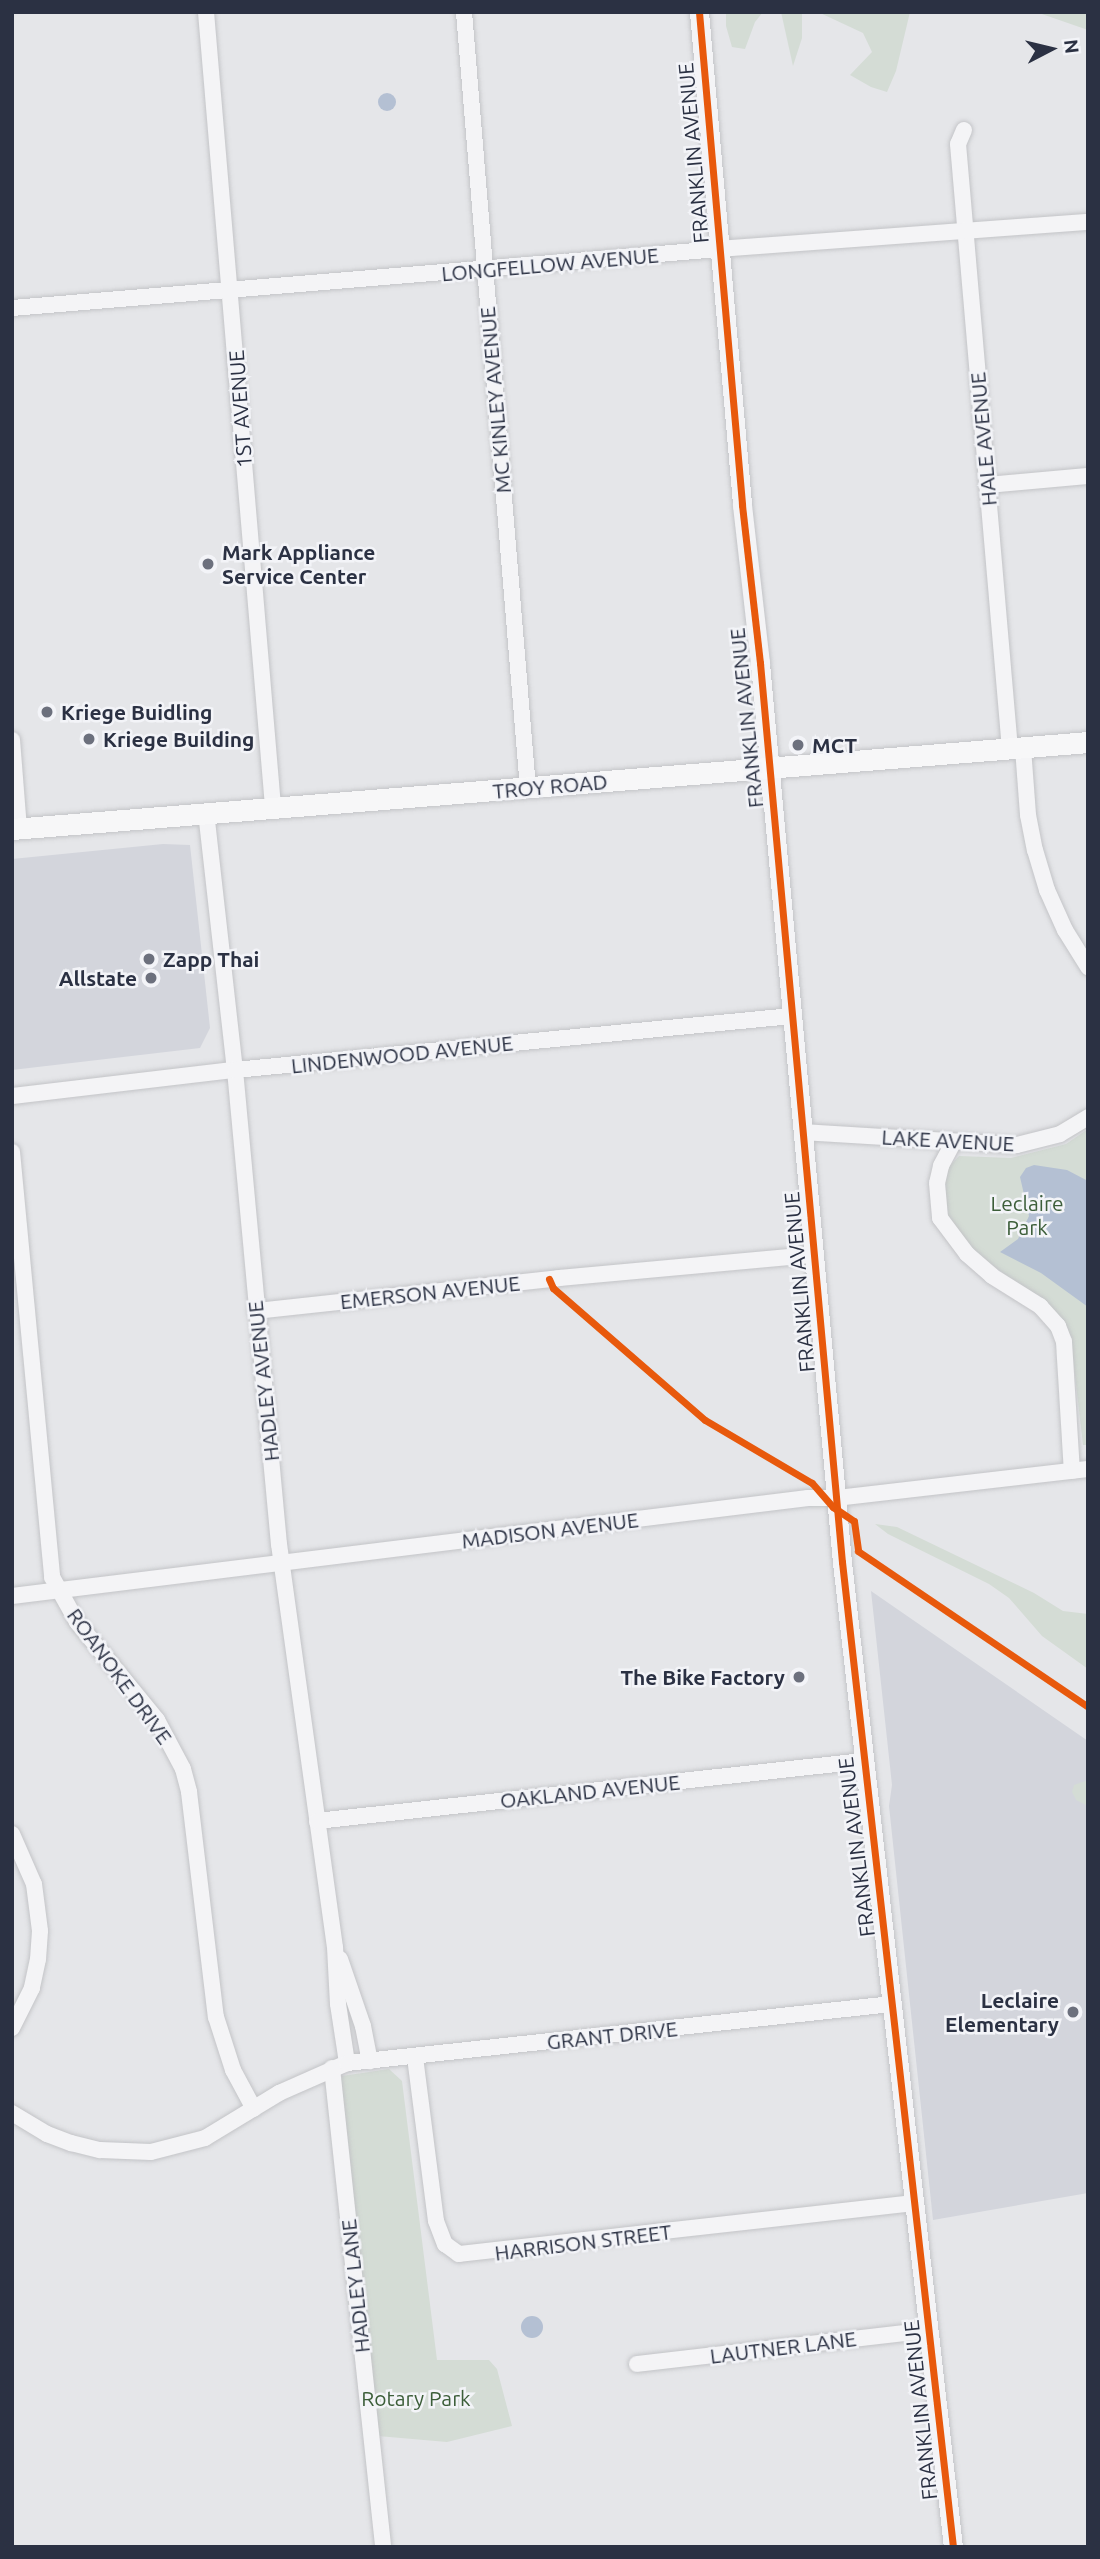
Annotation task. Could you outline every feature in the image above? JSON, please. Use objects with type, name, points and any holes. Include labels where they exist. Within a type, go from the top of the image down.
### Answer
[{"type":"main road","name":"TROY ROAD","points":[[16,829],[1088,742]]},
{"type":"street","name":"1ST AVENUE","points":[[206,12],[273,807]]},
{"type":"street","name":"MC KINLEY AVENUE","points":[[464,12],[528,788]]},
{"type":"street","name":"FRANKLIN AVENUE","points":[[699,12],[719,249],[863,1761],[953,2547]]},
{"type":"street","name":"HALE AVENUE","points":[[964,130],[958,144],[965,230],[987,485],[1016,748],[1036,854],[1065,930],[1088,967]]},
{"type":"street","name":"LONGFELLOW AVENUE","points":[[12,308],[719,249],[1088,222]]},
{"type":"street","points":[[987,485],[1088,476]]},
{"type":"street","points":[[12,740],[16,829]]},
{"type":"street","name":"HADLEY AVENUE","points":[[206,812],[236,1070],[256,1311],[283,1563],[335,1947],[340,2065]]},
{"type":"street","name":"LINDENWOOD AVENUE","points":[[12,1096],[236,1070],[792,1016]]},
{"type":"street","name":"LAKE AVENUE","points":[[802,1132],[992,1146],[1027,1143],[1060,1134],[1088,1117]]},
{"type":"street","points":[[953,1143],[941,1166],[937,1183],[940,1218],[967,1254],[992,1276],[1040,1306],[1058,1326],[1064,1342],[1080,1470]]},
{"type":"street","name":"ROANOKE DRIVE","points":[[12,1152],[51,1568],[60,1590],[90,1640],[157,1720],[183,1769],[190,1792],[216,2017],[233,2070],[254,2109]]},
{"type":"street","name":"EMERSON AVENUE","points":[[256,1311],[559,1278],[814,1255]]},
{"type":"street","name":"MADISON AVENUE","points":[[12,1596],[808,1498],[837,1498],[1080,1470]]},
{"type":"street","name":"OAKLAND AVENUE","points":[[317,1821],[863,1761]]},
{"type":"street","points":[[12,1834],[34,1884],[40,1931],[32,1988],[12,2028]]},
{"type":"street","name":"HADLEY AVENUE","points":[[335,1947],[350,1981],[370,2061]]},
{"type":"street","name":"GRANT DRIVE","points":[[340,2065],[892,2004]]},
{"type":"street","name":"HARRISON STREET","points":[[415,2057],[436,2221],[445,2244],[458,2254],[915,2203]]},
{"type":"street","points":[[12,2113],[47,2134],[71,2143],[122,2152],[150,2152],[196,2141],[231,2125],[279,2093],[340,2065]]},
{"type":"street","name":"HADLEY LANE","points":[[340,2065],[383,2547]]},
{"type":"street","name":"LAUTNER LANE","points":[[637,2364],[929,2330]]},
{"type":"shaded area","points":[[163,844],[190,845],[210,1028],[200,1048],[12,1070],[12,859]]},
{"type":"shaded area","points":[[871,1591],[1088,1741],[1088,2193],[933,2220],[889,1806],[892,1785]]},
{"type":"green space","points":[[726,12],[763,12],[755,22],[745,49],[732,47],[726,26]]},
{"type":"green space","points":[[781,12],[802,12],[802,38],[793,66]]},
{"type":"green space","points":[[818,12],[910,12],[896,71],[887,92],[871,87],[850,75],[872,52],[863,33]]},
{"type":"green space","points":[[1036,12],[1088,12],[1088,30]]},
{"type":"green space","name":"Leclaire Park","points":[[1088,1129],[1088,1445],[1083,1445],[1071,1341],[1056,1312],[973,1251],[951,1229],[943,1208],[946,1170],[959,1156],[1011,1158],[1066,1144]]},
{"type":"green space","points":[[875,1524],[897,1527],[1034,1593],[1063,1611],[1088,1614],[1088,1669],[1042,1636],[1009,1598],[989,1584],[888,1534]]},
{"type":"green space","points":[[1088,1780],[1088,1806],[1076,1800],[1072,1792],[1074,1785]]},
{"type":"green space","name":"Rotary Park","points":[[389,2069],[402,2081],[437,2360],[489,2360],[497,2369],[512,2426],[447,2442],[378,2436],[339,2089],[342,2076]]},
{"type":"water","points":[[387,93],[393,96],[396,102],[393,108],[387,111],[381,108],[378,102],[381,96]]},
{"type":"water","points":[[1034,1165],[1067,1170],[1088,1181],[1088,1307],[1041,1273],[1000,1252],[1018,1239],[1029,1216],[1020,1177],[1026,1168]]},
{"type":"water","points":[[532,2316],[540,2319],[543,2327],[540,2335],[532,2338],[524,2335],[521,2327],[524,2319]]},
{"type":"cycle path","points":[[699,12],[742,505],[760,663],[842,1562],[953,2547]]},
{"type":"cycle path","points":[[549,1279],[553,1288],[705,1420],[812,1483],[833,1507],[854,1521],[858,1551],[1088,1707]]},
{"type":"place","name":"Mark Appliance Service Center","points":[[208,564]]},
{"type":"place","name":"Kriege Buidling","points":[[47,712]]},
{"type":"place","name":"Kriege Building","points":[[89,739]]},
{"type":"place","name":"MCT","points":[[798,745]]},
{"type":"place","name":"Zapp Thai","points":[[149,959]]},
{"type":"place","name":"Allstate","points":[[151,978]]},
{"type":"place","name":"The Bike Factory","points":[[799,1677]]},
{"type":"place","name":"Leclaire Elementary","points":[[1073,2012]]}]
